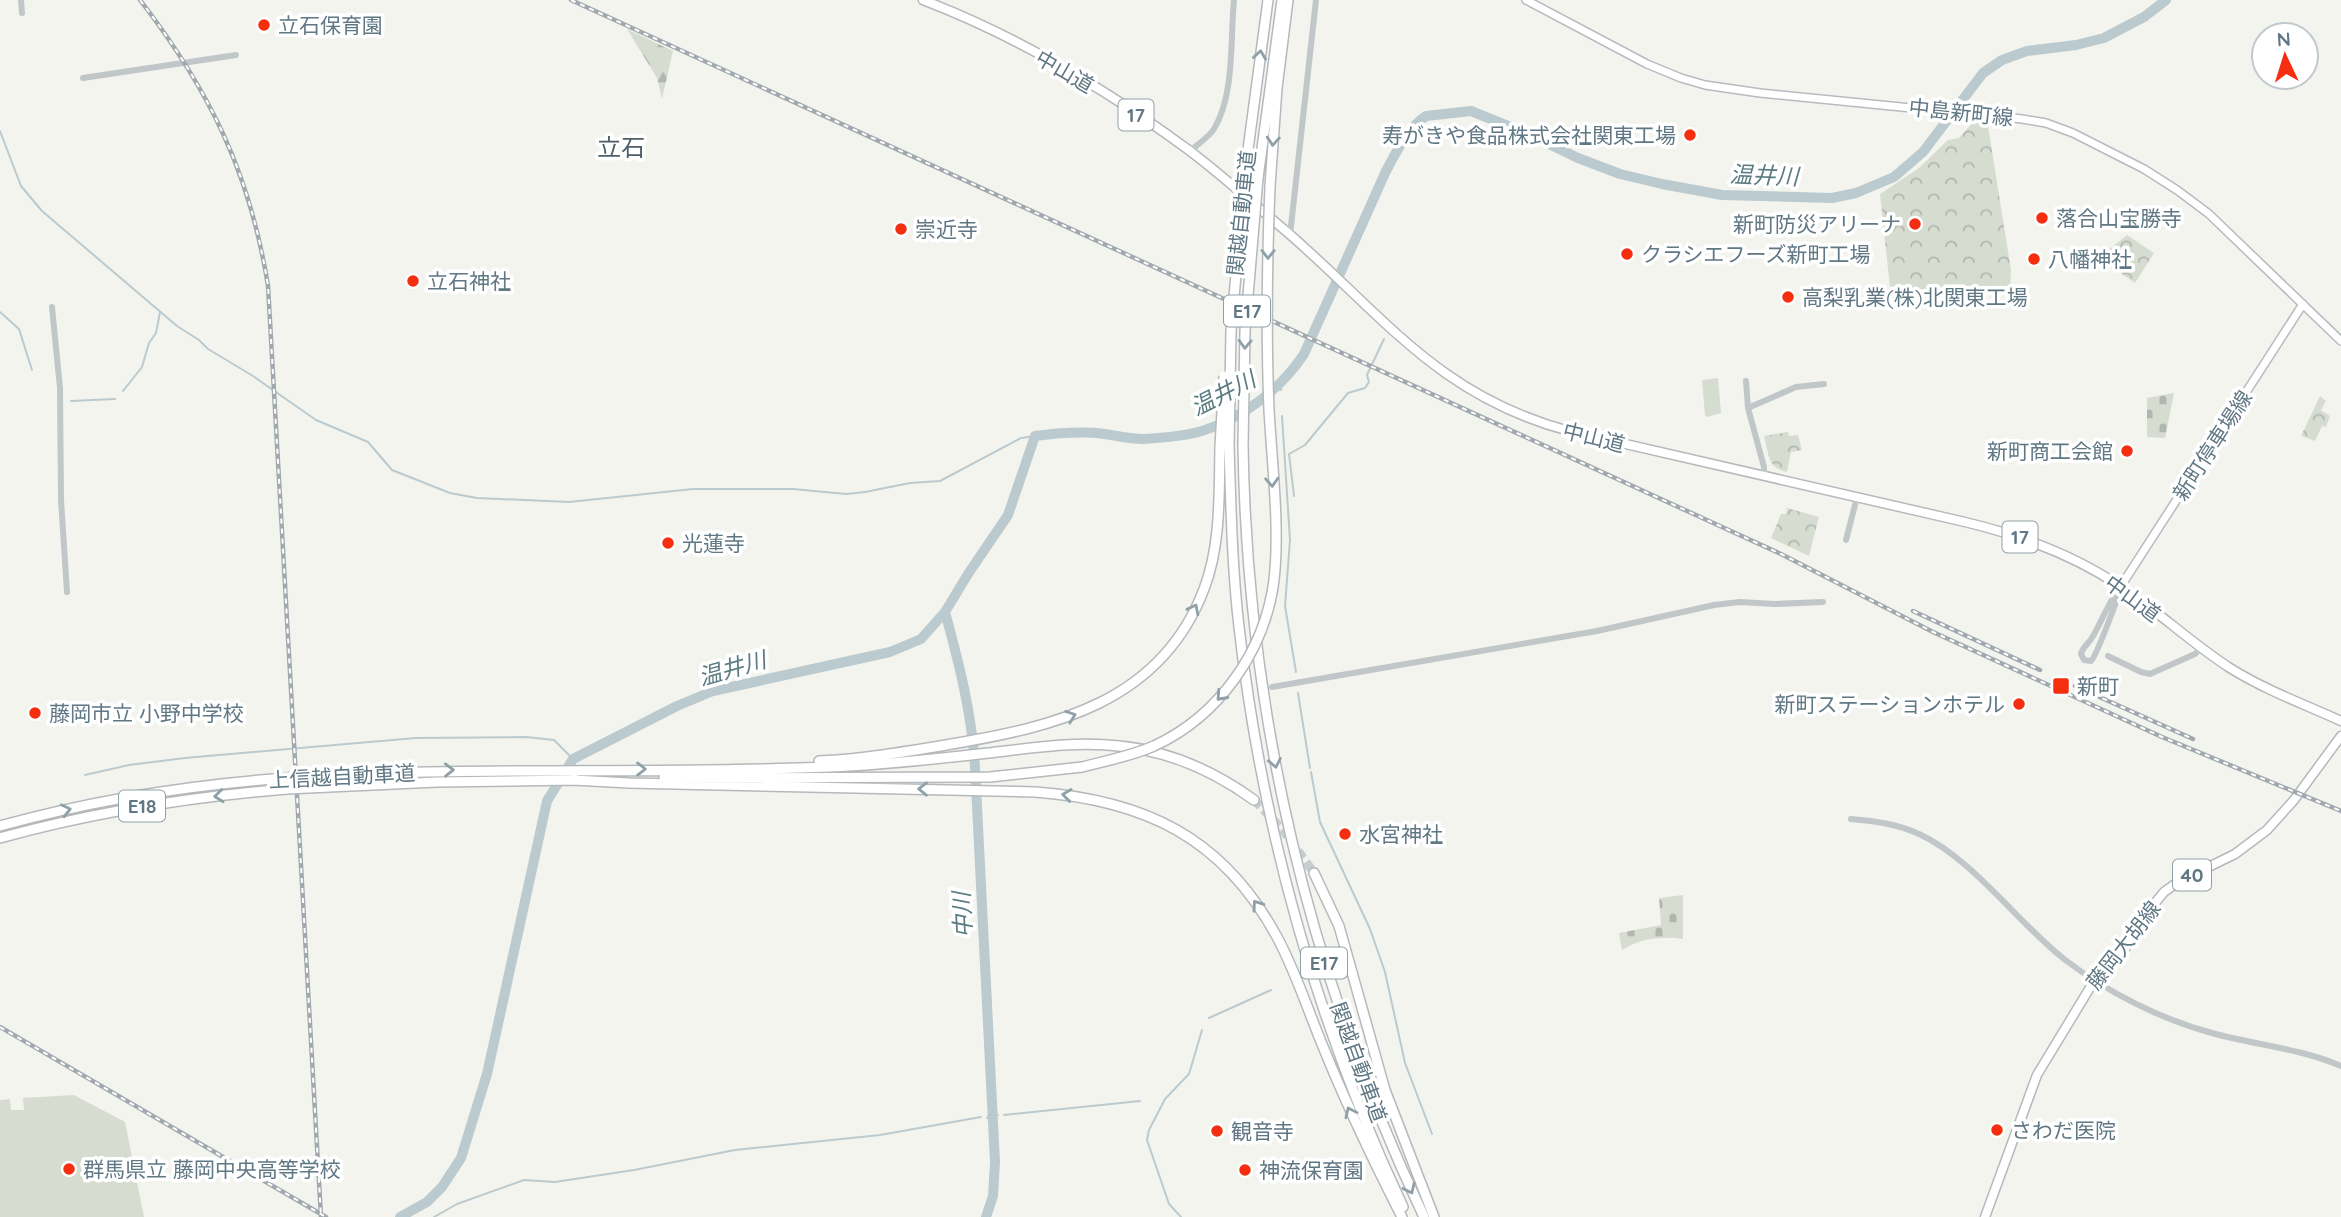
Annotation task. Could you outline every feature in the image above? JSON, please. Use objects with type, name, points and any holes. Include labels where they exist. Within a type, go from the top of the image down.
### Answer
[{"type":"highway","name":"関越自動車道","points":[[1268,0],[1230,311],[1225,447],[1234,577],[1245,679],[1269,812],[1310,965],[1361,1110],[1408,1217]]},
{"type":"highway","name":"関越自動車道","points":[[1282,0],[1258,178],[1245,331],[1243,445],[1249,575],[1261,677],[1287,825],[1323,962],[1369,1092],[1423,1217]]},
{"type":"highway","points":[[716,774],[990,777],[1082,766],[1121,757],[1155,745],[1189,726],[1204,714],[1231,684],[1241,670],[1265,619],[1271,600],[1276,559],[1267,331],[1270,186],[1277,88],[1288,0]]},
{"type":"highway","points":[[732,774],[937,747],[1008,734],[1050,724],[1106,701],[1137,681],[1170,648],[1195,610],[1204,588],[1214,547],[1225,447]]},
{"type":"highway","points":[[732,774],[877,764],[1056,745],[1103,744],[1138,748],[1176,758],[1218,776],[1254,800]]},
{"type":"highway","name":"上信越自動車道","points":[[0,826],[113,799],[244,781],[307,776],[546,769],[688,769],[716,774]]},
{"type":"highway","points":[[716,774],[1061,794],[1102,800],[1130,808],[1158,819],[1190,837],[1233,875],[1267,920],[1287,959],[1344,1098],[1402,1217]]},
{"type":"highway","name":"上信越自動車道","points":[[0,838],[115,811],[287,789],[424,782],[716,774]]},
{"type":"highway","points":[[1314,873],[1339,926],[1385,1090],[1434,1217]]},
{"type":"main road","name":"中山道","points":[[923,0],[982,26],[1056,65],[1190,151],[1290,235],[1400,339],[1465,388],[1506,409],[1569,431],[1993,529],[2027,540],[2074,560],[2121,586],[2201,648],[2252,681],[2341,721]]},
{"type":"main road","name":"中島新町線","points":[[1526,0],[1647,64],[1690,81],[1732,90],[1962,112],[2055,126],[2144,169],[2209,214],[2341,341]]},
{"type":"main road","name":"新町停車場線","points":[[2121,586],[2303,304]]},
{"type":"main road","name":"藤岡大胡線","points":[[1985,1217],[2037,1074],[2094,981],[2128,945],[2164,892],[2178,882],[2235,854],[2267,830],[2297,796],[2341,736]]},
{"type":"street","points":[[20,0],[22,13]]},
{"type":"street","points":[[1190,151],[1213,131],[1221,113],[1232,59],[1234,0]]},
{"type":"street","points":[[1290,235],[1316,0]]},
{"type":"street","points":[[83,78],[236,55]]},
{"type":"street","points":[[52,307],[60,388],[61,500],[67,592]]},
{"type":"street","points":[[1746,381],[1748,408],[1764,475]]},
{"type":"street","points":[[1748,408],[1796,387],[1824,384]]},
{"type":"street","points":[[1846,540],[1857,497]]},
{"type":"street","points":[[2121,586],[2119,600],[2099,642],[2096,657],[2091,661],[2084,660],[2082,649],[2092,639],[2112,597],[2121,586]]},
{"type":"street","points":[[1272,687],[1597,631],[1714,605],[1740,602],[1823,602]]},
{"type":"street","points":[[2108,656],[2150,674],[2201,648]]},
{"type":"street","points":[[1852,819],[1897,825],[1949,852],[2062,958],[2094,981],[2175,1021],[2211,1033],[2297,1051],[2341,1066]]},
{"type":"green space","points":[[627,29],[673,51],[662,99],[657,78]]},
{"type":"green space","points":[[1973,122],[1988,126],[2011,270],[2010,292],[1892,306],[1880,194],[1919,168],[1948,140],[1959,138]]},
{"type":"green space","points":[[2127,235],[2154,253],[2135,283],[2122,274],[2107,251]]},
{"type":"green space","points":[[1718,378],[1721,413],[1707,417],[1702,380]]},
{"type":"green space","points":[[2174,393],[2165,438],[2147,437],[2147,398]]},
{"type":"green space","points":[[2320,396],[2326,401],[2321,410],[2330,416],[2326,427],[2322,426],[2315,441],[2301,436]]},
{"type":"green space","points":[[1788,432],[1789,436],[1798,435],[1802,450],[1791,452],[1787,472],[1772,464],[1764,436]]},
{"type":"green space","points":[[1787,508],[1819,517],[1809,556],[1771,538],[1781,514],[1786,514]]},
{"type":"green space","points":[[1683,895],[1683,939],[1651,939],[1622,950],[1619,933],[1661,925],[1659,898]]},
{"type":"green space","name":"群馬県立 藤岡中央高等学校","points":[[74,1095],[125,1122],[144,1217],[0,1217],[0,1100],[10,1099],[11,1110],[24,1110],[23,1098]]},
{"type":"waterway","name":"温井川","points":[[400,1217],[427,1202],[442,1187],[461,1158],[487,1074],[547,801],[573,759],[677,706],[713,691],[890,652],[921,639],[945,612],[1008,515],[1035,436],[1088,433],[1143,439],[1181,435],[1217,425],[1260,401],[1284,379],[1304,354],[1386,171],[1408,134],[1426,116],[1471,111],[1578,158],[1620,174],[1662,184],[1722,195],[1832,198],[1856,193],[1894,177],[1923,152],[1983,73],[2002,60],[2027,51],[2076,45],[2104,38],[2144,17],[2166,0]]},
{"type":"waterway","points":[[0,131],[21,186],[42,211],[177,326],[316,420],[368,442],[392,470],[450,493],[477,498],[569,502],[693,489],[793,489],[846,494],[910,483],[940,481],[1021,438],[1035,436]]},
{"type":"waterway","points":[[0,312],[19,329],[32,370]]},
{"type":"waterway","points":[[123,391],[142,367],[149,343],[156,333],[160,312]]},
{"type":"waterway","points":[[1294,496],[1289,454],[1305,445],[1348,393],[1365,388],[1369,382],[1367,375],[1384,339]]},
{"type":"waterway","name":"温井川","points":[[1281,384],[1281,390]]},
{"type":"waterway","points":[[71,401],[115,399]]},
{"type":"waterway","points":[[1282,416],[1290,540],[1285,606],[1296,672]]},
{"type":"waterway","name":"中川","points":[[945,612],[968,708],[975,767],[995,1162],[993,1196],[986,1217]]},
{"type":"waterway","points":[[1298,693],[1310,768]]},
{"type":"waterway","points":[[85,775],[129,765],[185,758],[416,738],[526,737],[554,740],[573,759]]},
{"type":"waterway","points":[[1311,772],[1320,822],[1370,929],[1385,972],[1405,1063],[1432,1134]]},
{"type":"waterway","points":[[1209,1018],[1271,990]]},
{"type":"waterway","points":[[1181,1217],[1169,1204],[1147,1140],[1149,1130],[1165,1099],[1189,1074],[1202,1030]]},
{"type":"waterway","points":[[1004,1115],[1140,1101]]},
{"type":"waterway","name":"中川","points":[[988,1116],[998,1115]]},
{"type":"waterway","points":[[434,1217],[457,1204],[524,1180],[555,1182],[735,1150],[880,1135],[981,1117]]},
{"type":"waterway","name":"中川","points":[[987,1118],[994,1118]]},
{"type":"tunnel","points":[[1254,800],[1283,830],[1314,873]]},
{"type":"railway","points":[[140,0],[187,67],[224,135],[250,206],[268,286],[321,1217]]},
{"type":"railway","points":[[571,0],[1781,554],[1933,632],[2162,737],[2341,811]]},
{"type":"railway","points":[[1913,611],[2040,670]]},
{"type":"railway","points":[[2075,686],[2193,739]]},
{"type":"railway","points":[[0,1027],[326,1217]]},
{"type":"place","name":"立石保育園","points":[[264,25]]},
{"type":"place","name":"寿がきや食品株式会社関東工場","points":[[1690,135]]},
{"type":"place","name":"落合山宝勝寺","points":[[2042,218]]},
{"type":"place","name":"新町防災アリーナ","points":[[1915,224]]},
{"type":"place","name":"崇近寺","points":[[901,229]]},
{"type":"place","name":"クラシエフーズ新町工場","points":[[1627,254]]},
{"type":"place","name":"八幡神社","points":[[2034,259]]},
{"type":"place","name":"立石神社","points":[[413,281]]},
{"type":"place","name":"高梨乳業(株)北関東工場","points":[[1788,297]]},
{"type":"place","name":"新町商工会館","points":[[2127,451]]},
{"type":"place","name":"光蓮寺","points":[[668,543]]},
{"type":"place","name":"新町","points":[[2061,686]]},
{"type":"place","name":"新町ステーションホテル","points":[[2019,704]]},
{"type":"place","name":"藤岡市立 小野中学校","points":[[35,713]]},
{"type":"place","name":"水宮神社","points":[[1345,834]]},
{"type":"place","name":"さわだ医院","points":[[1997,1130]]},
{"type":"place","name":"観音寺","points":[[1217,1131]]},
{"type":"place","name":"群馬県立 藤岡中央高等学校","points":[[69,1169]]},
{"type":"place","name":"神流保育園","points":[[1245,1170]]},
{"type":"district","name":"立石","points":[[621,147]]}]
